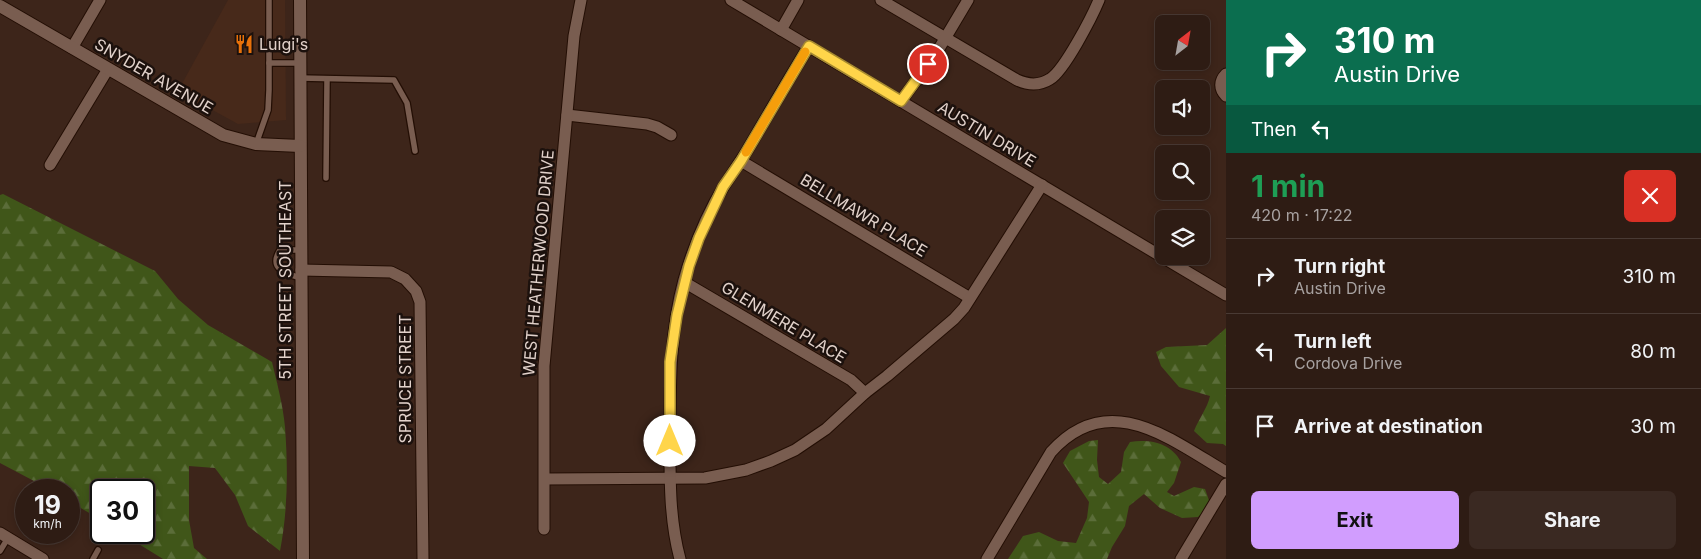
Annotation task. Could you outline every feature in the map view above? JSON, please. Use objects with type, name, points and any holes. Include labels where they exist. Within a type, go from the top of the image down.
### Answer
[{"type":"main road","name":"5TH STREET SOUTHEAST","points":[[300,0],[303,559]]},
{"type":"main road","name":"SNYDER AVENUE","points":[[1,9],[223,135],[256,144],[300,146]]},
{"type":"street","points":[[72,48],[100,0]]},
{"type":"street","name":"WEST HEATHERWOOD DRIVE","points":[[544,529],[544,366],[574,36],[581,0]]},
{"type":"street","name":"AUSTIN DRIVE","points":[[731,0],[1226,295]]},
{"type":"street","points":[[781,30],[798,0]]},
{"type":"street","points":[[881,0],[1009,76],[1033,85],[1055,76],[1089,21],[1099,0]]},
{"type":"street","points":[[901,101],[937,52],[968,0]]},
{"type":"street","points":[[680,559],[673,525],[670,477],[670,362],[684,282],[699,238],[723,187],[741,161],[809,46]]},
{"type":"street","points":[[50,165],[108,69]]},
{"type":"street","points":[[1226,74],[1221,81],[1222,90],[1226,96]]},
{"type":"street","points":[[567,115],[647,124],[657,126],[671,134]]},
{"type":"street","name":"BELLMAWR PLACE","points":[[741,161],[970,298]]},
{"type":"street","points":[[545,479],[705,478],[731,474],[771,461],[795,450],[826,429],[865,393],[954,318],[970,298],[1042,185]]},
{"type":"street","name":"SPRUCE STREET","points":[[301,274],[391,272],[405,280],[416,291],[420,302],[423,559]]},
{"type":"street","name":"GLENMERE PLACE","points":[[684,282],[851,380],[865,393]]},
{"type":"street","points":[[987,559],[1051,452],[1060,443],[1081,429],[1105,422],[1120,421],[1148,427],[1226,472]]},
{"type":"street","points":[[1181,559],[1226,484]]},
{"type":"street","points":[[4,535],[43,559]]},
{"type":"lane","points":[[256,144],[268,110],[269,0]]},
{"type":"lane","points":[[269,64],[300,63]]},
{"type":"lane","points":[[300,78],[394,80],[406,103],[415,151]]},
{"type":"lane","points":[[326,178],[327,79]]},
{"type":"lane","points":[[301,250],[280,250],[276,257],[276,263],[287,274],[301,274]]},
{"type":"lane","points":[[0,550],[4,535]]},
{"type":"lane","points":[[93,559],[98,550]]},
{"type":"shaded area","points":[[228,0],[285,0],[286,120],[238,124],[178,91]]},
{"type":"green space","points":[[3,194],[155,271],[178,299],[208,325],[272,362],[283,411],[286,442],[286,505],[280,551],[248,526],[235,495],[215,468],[189,466],[189,520],[194,548],[207,559],[163,559],[139,544],[155,544],[155,479],[90,479],[90,513],[80,508],[80,479],[30,479],[0,463],[0,195]]},
{"type":"green space","points":[[1226,328],[1226,446],[1223,444],[1207,443],[1194,431],[1210,396],[1179,387],[1161,366],[1156,352],[1166,347],[1207,345]]},
{"type":"green space","points":[[1098,440],[1097,460],[1099,477],[1108,484],[1121,472],[1124,452],[1130,442],[1152,442],[1172,450],[1181,462],[1174,483],[1167,492],[1174,496],[1194,487],[1205,489],[1211,506],[1198,517],[1182,518],[1160,508],[1144,494],[1129,506],[1125,526],[1107,559],[1008,559],[1023,536],[1039,532],[1058,541],[1076,543],[1087,518],[1089,502],[1063,463],[1070,451],[1089,441]]},
{"type":"slow traffic","points":[[746,152],[805,52]]},
{"type":"place","name":"Luigi's","points":[[244,44]]},
{"type":"route","points":[[670,441],[670,362],[677,315],[689,266],[699,238],[723,187],[741,161],[809,46],[901,101],[928,64]]}]
